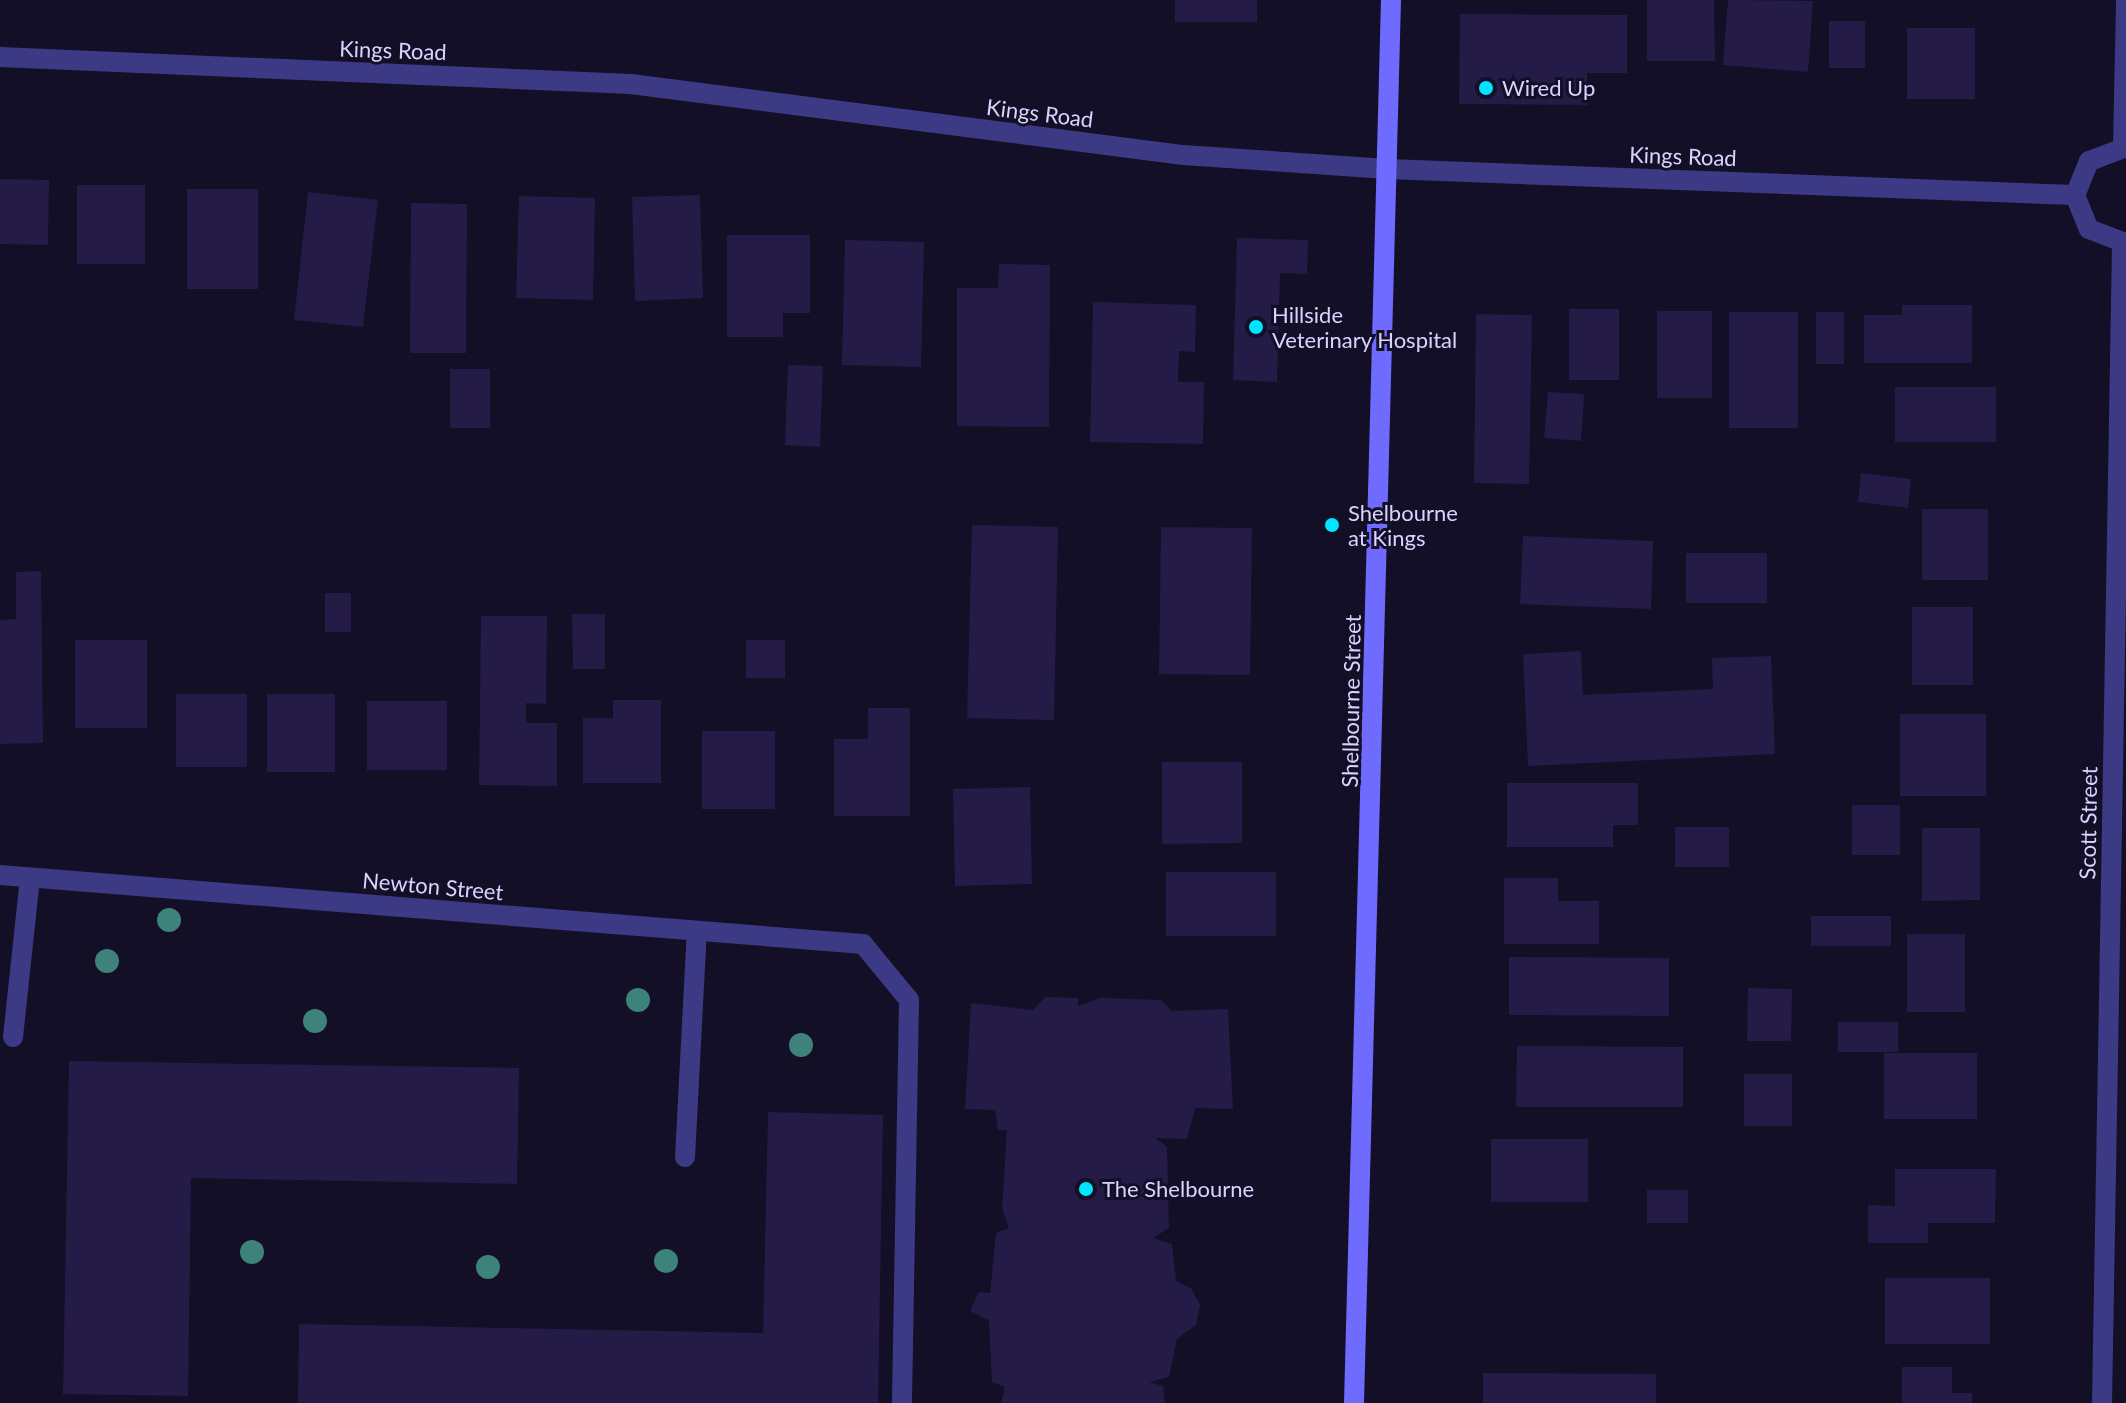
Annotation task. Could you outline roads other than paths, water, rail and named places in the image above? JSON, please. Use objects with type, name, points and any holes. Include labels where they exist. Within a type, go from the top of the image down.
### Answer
[{"type":"main road","name":"Shelbourne Street","points":[[1354,1403],[1391,0]]},
{"type":"street","points":[[2124,244],[2089,229],[2075,195],[2089,161],[2124,147],[2126,0]]},
{"type":"street","name":"Kings Road","points":[[0,57],[631,84],[1183,155],[1388,169],[2075,195]]},
{"type":"street","name":"Scott Street","points":[[2102,1403],[2124,244]]},
{"type":"street","name":"Newton Street","points":[[0,875],[863,944],[909,1000],[902,1403]]},
{"type":"street","points":[[13,1037],[30,878]]},
{"type":"street","points":[[685,1157],[697,931]]},
{"type":"place","name":"Wired Up","points":[[1486,88]]},
{"type":"place","name":"Hillside Veterinary Hospital","points":[[1256,327]]},
{"type":"place","name":"Shelbourne at Kings","points":[[1332,525]]},
{"type":"place","name":"The Shelbourne","points":[[1086,1189]]}]
